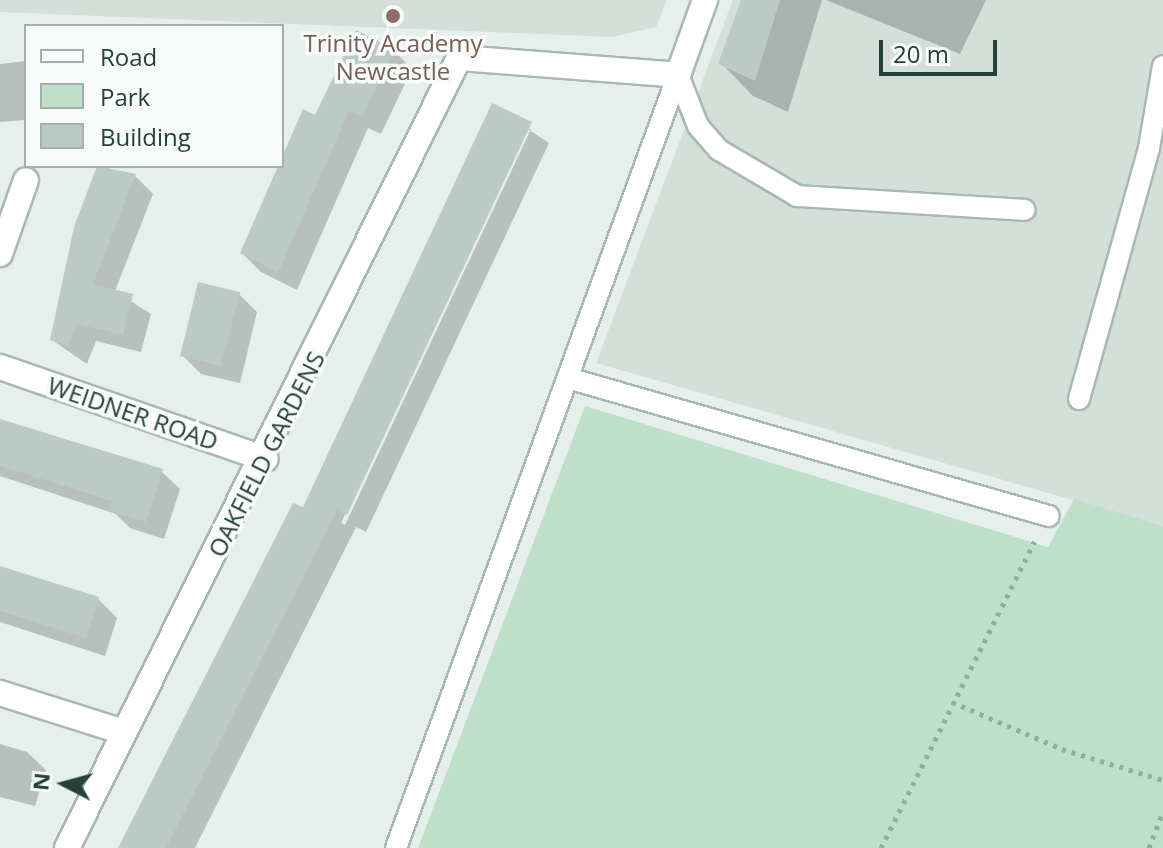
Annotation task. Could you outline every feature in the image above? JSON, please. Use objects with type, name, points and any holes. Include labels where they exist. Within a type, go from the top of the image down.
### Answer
[{"type":"street","points":[[678,75],[705,0]]},
{"type":"street","name":"OAKFIELD GARDENS","points":[[67,848],[266,459],[459,58],[678,75]]},
{"type":"street","points":[[0,254],[26,180]]},
{"type":"street","name":"WEIDNER ROAD","points":[[0,367],[266,459]]},
{"type":"street","points":[[0,693],[124,732]]},
{"type":"lane","points":[[1079,399],[1149,148],[1163,66]]},
{"type":"lane","points":[[678,75],[698,126],[719,150],[797,196],[1025,210]]},
{"type":"lane","points":[[396,848],[571,379],[678,75]]},
{"type":"lane","points":[[571,379],[1049,516]]},
{"type":"path","points":[[881,848],[952,702],[1049,516]]},
{"type":"path","points":[[952,702],[1062,749],[1163,780]]},
{"type":"path","points":[[1149,848],[1163,812]]},
{"type":"shaded area","name":"Trinity Academy Newcastle","points":[[0,0],[667,0],[656,27],[612,37],[0,12]]},
{"type":"shaded area","points":[[733,0],[1163,0],[1163,526],[596,363]]},
{"type":"green space","points":[[585,406],[1048,547],[1074,499],[1163,526],[1163,848],[418,848]]},
{"type":"building","points":[[741,0],[780,0],[755,81],[718,64]]},
{"type":"building","points":[[356,30],[395,49],[362,117],[349,111],[278,273],[240,253],[277,168],[284,168],[284,152],[303,109],[315,115]]},
{"type":"building","points":[[492,103],[532,122],[347,515],[337,510],[166,848],[118,848],[293,503],[303,507]]},
{"type":"building","points":[[96,168],[136,174],[93,284],[133,294],[123,335],[77,324],[68,346],[50,340],[74,227]]},
{"type":"building","points":[[198,282],[240,292],[221,366],[180,356]]},
{"type":"building","points":[[0,419],[163,469],[146,522],[109,510],[112,501],[0,466]]},
{"type":"building","points":[[0,566],[99,597],[86,638],[0,611]]},
{"type":"place","name":"Trinity Academy Newcastle","points":[[393,16]]}]
